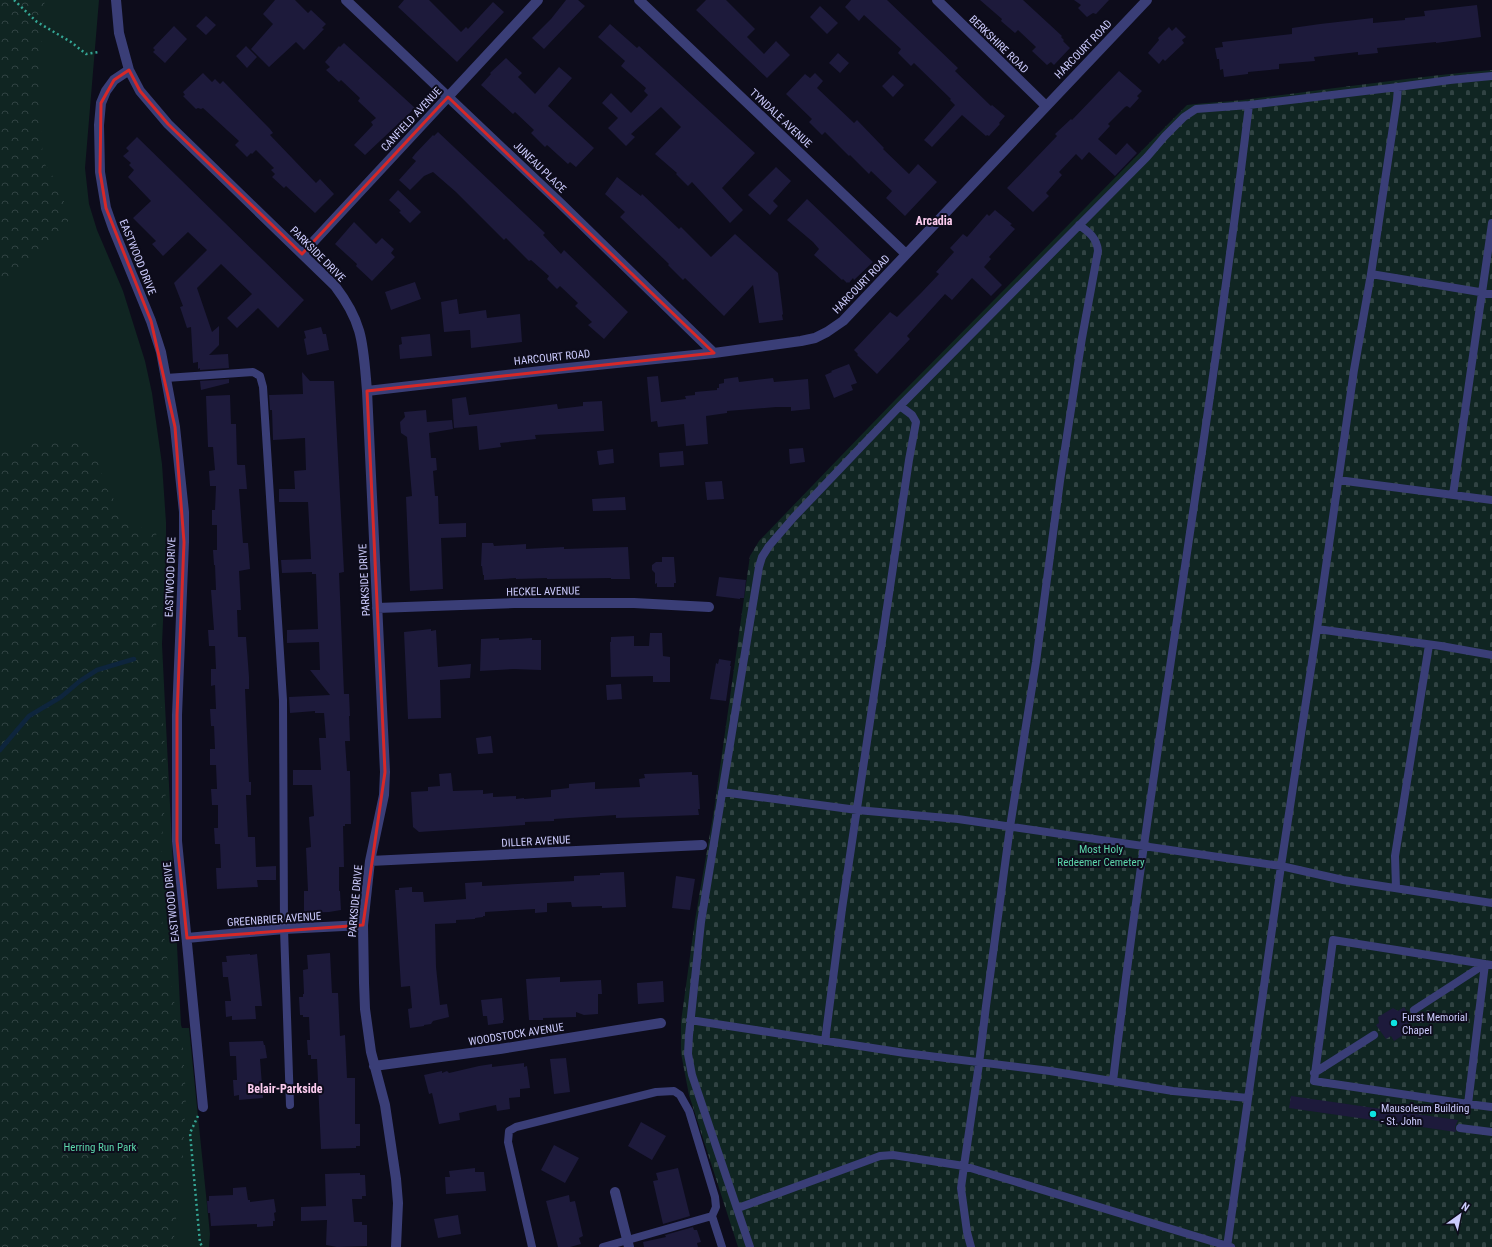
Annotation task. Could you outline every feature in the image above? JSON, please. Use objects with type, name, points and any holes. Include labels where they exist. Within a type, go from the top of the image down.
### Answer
[{"type":"street","name":"PARKSIDE DRIVE","points":[[116,0],[119,33],[129,70],[140,91],[168,124],[335,286],[347,301],[356,319],[363,340],[367,391],[385,772],[384,795],[370,861],[363,925],[365,1009],[368,1036],[374,1066],[385,1105],[396,1179],[398,1203],[396,1247]]},
{"type":"street","name":"JUNEAU PLACE","points":[[346,0],[714,353]]},
{"type":"street","name":"CANFIELD AVENUE","points":[[302,254],[538,0]]},
{"type":"street","name":"TYNDALE AVENUE","points":[[639,0],[906,254]]},
{"type":"street","name":"BERKSHIRE ROAD","points":[[937,0],[1046,106]]},
{"type":"street","name":"HARCOURT ROAD","points":[[367,391],[520,373],[714,353],[801,341],[815,338],[827,332],[843,321],[1147,0]]},
{"type":"street","name":"EASTWOOD DRIVE","points":[[129,70],[114,80],[106,91],[101,103],[99,125],[100,172],[106,208],[151,321],[161,352],[175,427],[184,512],[183,576],[177,715],[177,841],[203,1107]]},
{"type":"street","name":"HECKEL AVENUE","points":[[377,608],[514,603],[634,603],[709,607]]},
{"type":"street","name":"DILLER AVENUE","points":[[370,861],[702,845]]},
{"type":"street","name":"GREENBRIER AVENUE","points":[[187,938],[284,929],[363,925]]},
{"type":"street","name":"WOODSTOCK AVENUE","points":[[374,1066],[500,1049],[661,1023]]},
{"type":"street","points":[[615,1192],[628,1244]]},
{"type":"lane","points":[[750,1247],[738,1208],[703,1111],[692,1075],[688,1054],[690,1020],[701,922],[762,557],[769,546],[794,517],[900,406],[1184,118],[1196,109],[1249,105],[1492,76]]},
{"type":"lane","points":[[738,1208],[880,1156],[893,1155],[964,1166],[1229,1247],[1248,1098],[1281,866],[1354,370],[1371,274],[1398,88]]},
{"type":"lane","points":[[1113,1081],[1143,846],[1210,400],[1249,105]]},
{"type":"lane","points":[[1453,495],[1492,223]]},
{"type":"lane","points":[[971,1247],[967,1232],[962,1188],[964,1166],[1010,827],[1036,662],[1060,481],[1082,338],[1098,251],[1097,243],[1089,232],[1079,225]]},
{"type":"lane","points":[[1371,274],[1492,294]]},
{"type":"lane","points":[[166,378],[253,372],[260,376],[263,387],[283,700],[284,929],[290,1105]]},
{"type":"lane","points":[[825,1041],[842,909],[916,422],[912,415],[900,406]]},
{"type":"lane","points":[[1338,480],[1492,500]]},
{"type":"lane","points":[[1317,629],[1492,655]]},
{"type":"lane","points":[[1396,888],[1395,856],[1429,645]]},
{"type":"lane","points":[[722,792],[857,810],[958,819],[1281,866],[1343,880],[1492,903]]},
{"type":"lane","points":[[1488,964],[1334,940],[1314,1081],[1492,1107]]},
{"type":"lane","points":[[1414,1010],[1488,964]]},
{"type":"lane","points":[[1468,1104],[1488,964]]},
{"type":"lane","points":[[690,1020],[979,1064],[1050,1071],[1173,1091],[1248,1098]]},
{"type":"lane","points":[[1314,1073],[1374,1035]]},
{"type":"lane","points":[[532,1247],[508,1142],[510,1131],[516,1127],[656,1092],[674,1091],[680,1095],[689,1112],[715,1197],[716,1207],[712,1216],[722,1247]]},
{"type":"lane","points":[[1460,1128],[1492,1132]]},
{"type":"lane","points":[[603,1247],[628,1244],[712,1216]]},
{"type":"path","points":[[14,0],[37,22],[71,42],[86,54],[99,52]]},
{"type":"path","points":[[203,1107],[190,1133],[200,1243],[203,1247]]},
{"type":"highlighted area","points":[[129,70],[140,91],[168,124],[302,254],[448,97],[714,353],[367,391],[385,772],[363,925],[187,938],[177,841],[177,715],[184,542],[175,427],[151,321],[106,208],[100,172],[101,103],[114,80]]},
{"type":"green space","name":"Herring Run Park","points":[[0,0],[99,0],[85,168],[89,204],[97,230],[123,291],[145,361],[152,393],[162,464],[166,522],[166,557],[162,644],[181,1025],[182,1028],[189,1028],[210,1234],[209,1247],[0,1247]]},
{"type":"green space","points":[[0,0],[45,0],[43,11],[39,98],[43,161],[60,188],[69,219],[59,244],[45,245],[31,257],[8,285],[0,290]]},
{"type":"green space","name":"Most Holy Redeemer Cemetery","points":[[1492,70],[1492,1247],[738,1247],[689,1095],[681,1053],[681,1022],[695,920],[714,810],[750,556],[759,541],[895,400],[1187,105],[1243,100]]},
{"type":"green space","name":"Herring Run Park","points":[[44,440],[73,441],[101,455],[102,482],[115,501],[120,520],[156,533],[160,556],[156,622],[167,777],[162,841],[160,905],[170,979],[183,1049],[186,1097],[183,1155],[173,1247],[0,1247],[0,447],[22,447]]},
{"type":"building","points":[[275,0],[295,0],[308,13],[311,10],[326,24],[322,28],[324,29],[304,50],[296,42],[269,67],[251,49],[273,24],[263,14]]},
{"type":"building","points":[[404,0],[429,0],[461,32],[466,27],[468,29],[493,2],[504,12],[457,62],[398,7]]},
{"type":"building","points":[[566,0],[578,0],[585,6],[544,49],[532,38],[551,19]]},
{"type":"building","points":[[706,0],[726,0],[755,29],[747,37],[764,54],[776,41],[790,55],[767,78],[696,10]]},
{"type":"building","points":[[851,0],[887,0],[958,68],[955,71],[991,106],[992,105],[1005,116],[999,123],[1000,124],[989,136],[986,136],[962,115],[932,147],[924,140],[955,105],[950,100],[951,99],[914,63],[911,66],[898,53],[901,49],[864,15],[859,21],[845,7]]},
{"type":"building","points":[[980,0],[1023,0],[1062,36],[1063,41],[1070,48],[1054,65],[1051,62],[1047,65],[1032,51],[1036,47],[1018,30],[1015,33],[1001,21],[1002,19]]},
{"type":"building","points":[[1074,0],[1109,0],[1096,14],[1093,13],[1087,17],[1078,8],[1081,5]]},
{"type":"building","points":[[1477,5],[1481,37],[1436,43],[1377,48],[1378,53],[1358,55],[1358,52],[1314,57],[1315,61],[1279,64],[1279,69],[1248,72],[1248,74],[1224,77],[1223,69],[1220,70],[1219,59],[1217,59],[1215,48],[1223,47],[1222,42],[1292,34],[1292,28],[1320,24],[1373,18],[1373,23],[1405,20],[1405,18],[1425,16],[1424,11]]},
{"type":"building","points":[[820,6],[838,23],[827,34],[810,17]]},
{"type":"building","points":[[206,16],[216,25],[206,35],[196,26]]},
{"type":"building","points":[[610,24],[637,48],[639,46],[755,153],[722,188],[743,210],[730,223],[692,182],[688,186],[676,174],[677,173],[655,154],[681,127],[661,107],[631,134],[635,137],[626,146],[608,128],[618,118],[602,103],[611,93],[631,113],[648,95],[644,91],[646,88],[621,66],[625,61],[598,37]]},
{"type":"building","points":[[174,26],[187,39],[165,63],[153,52],[155,50],[153,48]]},
{"type":"building","points":[[1169,27],[1172,31],[1176,27],[1186,37],[1182,40],[1184,43],[1165,61],[1163,59],[1159,64],[1148,53],[1159,40],[1158,38]]},
{"type":"building","points":[[344,43],[415,108],[365,155],[354,145],[373,125],[371,122],[376,118],[358,101],[360,98],[341,80],[339,82],[326,70],[330,67],[325,62],[339,46],[340,47]]},
{"type":"building","points":[[246,46],[257,57],[247,68],[236,56]]},
{"type":"building","points":[[838,53],[849,63],[840,73],[829,63]]},
{"type":"building","points":[[506,58],[522,73],[518,77],[535,94],[559,67],[572,78],[548,106],[594,148],[576,167],[570,162],[568,164],[547,145],[545,147],[531,133],[534,130],[515,112],[513,114],[481,85],[491,74],[490,73]]},
{"type":"building","points":[[1119,71],[1142,91],[1137,96],[1139,98],[1130,108],[1127,106],[1125,107],[1108,124],[1110,126],[1098,139],[1116,155],[1127,143],[1137,153],[1115,176],[1089,152],[1082,160],[1076,154],[1059,172],[1062,175],[1046,193],[1049,196],[1033,212],[1007,188],[1057,136],[1055,134],[1071,119],[1072,120]]},
{"type":"building","points":[[203,73],[212,82],[215,79],[220,84],[223,81],[270,129],[273,133],[270,135],[316,183],[320,179],[334,194],[315,213],[286,186],[284,188],[272,177],[275,174],[271,170],[274,168],[256,150],[247,157],[235,145],[239,141],[203,108],[196,109],[183,96],[185,95],[183,92]]},
{"type":"building","points":[[815,73],[823,81],[817,88],[854,123],[857,120],[884,148],[883,149],[909,174],[918,164],[937,182],[905,216],[886,198],[892,191],[871,171],[869,174],[825,132],[822,135],[809,122],[812,119],[786,94],[805,74],[810,78]]},
{"type":"building","points":[[893,75],[904,85],[893,97],[882,86]]},
{"type":"building","points":[[438,132],[545,233],[543,235],[561,254],[564,250],[628,312],[604,339],[588,325],[592,322],[575,306],[578,303],[560,286],[557,289],[547,279],[549,276],[531,260],[529,261],[506,238],[504,240],[456,192],[433,172],[424,176],[410,190],[399,180],[416,161],[412,158],[415,154],[433,135],[434,136]]},
{"type":"building","points":[[137,137],[304,300],[278,328],[258,308],[237,328],[227,318],[252,294],[221,264],[197,288],[212,332],[219,326],[219,345],[209,355],[228,354],[229,368],[200,370],[200,368],[198,369],[198,362],[193,363],[191,327],[187,328],[180,307],[183,306],[174,283],[207,250],[188,232],[163,256],[152,244],[156,241],[133,218],[151,201],[128,177],[134,170],[129,165],[131,163],[123,156],[129,151],[126,148]]},
{"type":"building","points":[[776,167],[791,181],[773,201],[778,206],[770,215],[748,195]]},
{"type":"building","points":[[617,177],[641,196],[642,194],[679,229],[681,227],[711,257],[735,234],[778,273],[783,320],[759,323],[753,285],[724,316],[685,278],[683,280],[668,265],[669,264],[620,217],[625,212],[605,194]]},
{"type":"building","points":[[398,190],[421,212],[410,223],[399,212],[401,211],[389,200]]},
{"type":"building","points":[[807,199],[873,262],[849,283],[843,279],[842,280],[814,255],[819,249],[787,220]]},
{"type":"building","points":[[995,210],[1012,224],[1010,225],[1015,229],[989,257],[991,259],[984,267],[1002,285],[991,296],[972,278],[952,300],[945,294],[907,336],[910,339],[877,374],[857,355],[858,354],[854,350],[890,312],[897,317],[939,274],[936,272],[954,252],[950,248],[963,234],[967,237],[987,214],[989,216]]},
{"type":"building","points":[[354,222],[376,244],[382,238],[394,249],[391,253],[395,257],[372,281],[356,266],[357,264],[335,244]]},
{"type":"building","points":[[415,282],[421,299],[391,310],[385,292]]},
{"type":"building","points":[[457,299],[459,314],[486,310],[487,318],[520,314],[522,342],[471,348],[470,330],[444,332],[441,302]]},
{"type":"building","points":[[321,327],[323,334],[326,334],[329,350],[307,355],[304,331]]},
{"type":"building","points":[[430,334],[432,356],[400,359],[399,345],[402,344],[401,337]]},
{"type":"building","points":[[849,364],[857,383],[851,385],[853,390],[834,398],[825,375]]},
{"type":"building","points":[[302,372],[310,381],[334,381],[344,572],[339,573],[344,694],[349,694],[350,716],[350,741],[345,741],[347,771],[350,771],[351,824],[345,824],[345,826],[343,826],[344,867],[339,867],[341,910],[304,913],[304,891],[308,891],[306,848],[311,847],[309,817],[314,816],[312,785],[293,785],[293,770],[321,770],[319,738],[326,738],[324,713],[315,713],[315,711],[290,713],[289,697],[330,695],[310,670],[320,670],[319,642],[287,643],[287,630],[318,629],[316,574],[312,574],[312,572],[282,573],[281,560],[311,559],[308,502],[279,502],[279,489],[295,489],[294,471],[306,470],[305,438],[273,440],[272,410],[270,410],[269,395],[303,394]]},
{"type":"building","points":[[658,376],[661,402],[686,399],[685,396],[695,395],[695,392],[717,390],[717,388],[719,388],[719,384],[724,383],[724,379],[738,377],[739,382],[773,378],[774,382],[808,379],[810,409],[791,411],[791,407],[776,407],[727,411],[727,413],[706,416],[708,444],[686,446],[684,424],[658,427],[657,421],[651,422],[647,377]]},
{"type":"building","points":[[229,379],[229,383],[201,390],[200,381]]},
{"type":"building","points":[[230,395],[231,424],[236,424],[237,464],[245,465],[247,489],[239,489],[243,543],[248,543],[250,569],[239,571],[241,610],[237,610],[238,637],[246,637],[249,677],[249,689],[245,689],[249,782],[251,782],[251,795],[246,795],[248,837],[255,837],[256,867],[276,866],[276,880],[257,880],[258,887],[217,889],[216,868],[221,868],[220,844],[215,844],[214,828],[218,828],[218,805],[212,805],[211,789],[217,789],[216,765],[210,765],[210,749],[215,749],[214,726],[211,726],[210,709],[216,709],[215,685],[211,686],[211,669],[216,669],[215,646],[209,646],[208,630],[214,630],[211,590],[216,590],[213,550],[217,550],[217,525],[212,525],[212,510],[215,510],[216,486],[210,486],[209,471],[215,470],[213,447],[208,447],[206,396]]},
{"type":"building","points":[[466,397],[469,415],[557,404],[558,409],[583,406],[583,402],[602,401],[604,431],[535,435],[536,439],[500,443],[501,447],[479,450],[477,426],[454,428],[452,399]]},
{"type":"building","points":[[426,410],[427,422],[452,420],[453,429],[429,433],[431,458],[436,458],[437,470],[433,471],[435,496],[438,496],[439,524],[466,523],[466,537],[441,538],[443,589],[410,591],[406,497],[412,496],[407,437],[401,433],[400,422],[405,417],[404,412]]},
{"type":"building","points":[[803,448],[805,462],[790,464],[789,449]]},
{"type":"building","points":[[613,449],[614,463],[599,465],[597,451]]},
{"type":"building","points":[[683,451],[684,465],[660,467],[659,453]]},
{"type":"building","points":[[722,481],[724,499],[707,500],[705,482]]},
{"type":"building","points":[[625,497],[626,510],[593,511],[592,499]]},
{"type":"building","points":[[482,543],[493,543],[494,546],[526,544],[526,549],[564,547],[564,549],[628,547],[630,579],[516,578],[484,580],[481,566]]},
{"type":"building","points":[[662,557],[674,557],[676,583],[674,583],[674,587],[657,587],[657,583],[655,584],[655,573],[652,570],[652,565],[656,562],[662,562]]},
{"type":"building","points":[[719,577],[746,580],[744,598],[740,599],[716,596]]},
{"type":"building","points":[[431,629],[431,631],[436,630],[438,667],[471,664],[470,678],[440,680],[441,718],[408,719],[404,632]]},
{"type":"building","points":[[650,633],[662,633],[663,656],[670,657],[670,682],[653,682],[653,676],[611,677],[611,637],[634,636],[634,646],[649,646]]},
{"type":"building","points":[[499,638],[499,640],[532,638],[532,640],[541,640],[541,670],[514,669],[480,671],[481,639]]},
{"type":"building","points":[[719,659],[731,661],[726,701],[710,699],[716,663],[718,664]]},
{"type":"building","points":[[621,684],[622,699],[607,700],[606,685]]},
{"type":"building","points":[[491,736],[493,753],[478,754],[476,738]]},
{"type":"building","points":[[692,772],[692,775],[698,775],[699,815],[616,818],[616,815],[554,819],[554,821],[525,822],[525,825],[419,832],[413,827],[411,792],[428,791],[428,787],[440,786],[439,774],[451,773],[453,791],[483,790],[483,794],[493,793],[493,797],[516,796],[516,799],[524,799],[551,797],[551,790],[569,788],[569,784],[595,782],[595,789],[640,787],[639,779],[645,778],[644,774]]},
{"type":"building","points":[[624,872],[626,907],[572,907],[571,902],[547,903],[547,912],[535,913],[535,909],[485,912],[485,916],[475,919],[456,920],[456,923],[435,924],[436,967],[440,1005],[447,1004],[449,1017],[433,1021],[431,1024],[424,1026],[410,1028],[408,1009],[412,1008],[410,986],[401,987],[395,890],[399,890],[399,888],[412,887],[412,892],[423,892],[424,902],[466,899],[465,883],[482,882],[482,886],[574,881],[574,876]]},
{"type":"building","points":[[676,876],[695,879],[690,910],[672,908]]},
{"type":"building","points":[[330,953],[332,993],[338,993],[340,1036],[345,1035],[347,1078],[355,1078],[355,1124],[360,1124],[360,1146],[356,1146],[356,1148],[321,1149],[317,1059],[311,1059],[311,1055],[308,1055],[307,1040],[310,1040],[309,1017],[303,1017],[303,1015],[300,1015],[299,997],[303,997],[304,994],[303,970],[308,969],[307,955]]},
{"type":"building","points":[[257,954],[262,1006],[255,1006],[256,1019],[232,1020],[232,1016],[226,1017],[225,1001],[231,1001],[228,977],[223,977],[222,962],[227,962],[226,956]]},
{"type":"building","points":[[560,977],[560,982],[601,980],[602,994],[598,994],[598,1014],[584,1015],[576,1012],[576,1017],[529,1020],[526,979]]},
{"type":"building","points":[[663,981],[664,1002],[638,1004],[637,983]]},
{"type":"building","points":[[502,998],[503,1023],[488,1025],[487,1016],[483,1016],[481,1000]]},
{"type":"building","name":"Furst Memorial Chapel","points":[[1404,1007],[1413,1021],[1404,1026],[1408,1032],[1394,1041],[1391,1036],[1386,1039],[1376,1025],[1379,1023],[1378,1017],[1393,1008],[1398,1011]]},
{"type":"building","points":[[263,1041],[267,1058],[260,1059],[263,1098],[239,1100],[239,1095],[234,1096],[233,1080],[237,1080],[236,1056],[230,1056],[229,1042]]},
{"type":"building","points":[[566,1058],[570,1092],[554,1094],[550,1059]]},
{"type":"building","points":[[524,1063],[524,1067],[527,1066],[530,1088],[520,1089],[520,1097],[509,1098],[510,1109],[497,1111],[496,1105],[472,1110],[459,1113],[460,1120],[439,1124],[432,1093],[429,1094],[424,1075],[442,1071],[442,1073],[447,1071],[449,1073],[492,1064],[492,1067]]},
{"type":"building","name":"Mausoleum Building - St. John","points":[[1291,1096],[1458,1120],[1455,1127],[1456,1132],[1289,1108]]},
{"type":"building","points":[[641,1122],[666,1136],[652,1160],[628,1146]]},
{"type":"building","points":[[554,1145],[579,1158],[565,1183],[541,1170]]},
{"type":"building","points":[[475,1168],[475,1172],[484,1172],[486,1191],[446,1194],[445,1177],[450,1177],[449,1171]]},
{"type":"building","points":[[678,1168],[690,1216],[663,1224],[653,1181],[658,1180],[656,1173]]},
{"type":"building","points":[[360,1173],[360,1175],[365,1175],[366,1196],[362,1196],[362,1199],[352,1199],[354,1222],[362,1222],[362,1225],[367,1225],[367,1246],[337,1247],[326,1245],[327,1220],[301,1221],[301,1207],[326,1206],[325,1174]]},
{"type":"building","points":[[246,1187],[248,1200],[250,1200],[250,1202],[274,1199],[276,1212],[274,1213],[275,1221],[273,1221],[273,1226],[257,1227],[257,1224],[211,1226],[207,1201],[209,1201],[209,1196],[233,1195],[233,1188]]},
{"type":"building","points":[[569,1195],[570,1202],[575,1201],[583,1236],[579,1238],[581,1244],[570,1247],[558,1247],[546,1201]]},
{"type":"building","points":[[458,1215],[461,1234],[438,1238],[434,1219]]},
{"type":"building","points":[[693,1227],[694,1230],[697,1230],[701,1242],[697,1243],[698,1247],[644,1247],[643,1242],[666,1237],[665,1235]]},
{"type":"waterway","points":[[0,750],[29,716],[61,697],[80,681],[97,670],[134,659]]},
{"type":"place","name":"Furst Memorial Chapel","points":[[1394,1023]]},
{"type":"place","name":"Mausoleum Building - St. John","points":[[1373,1114]]},
{"type":"district","name":"Arcadia","points":[[934,221]]},
{"type":"district","name":"Belair-Parkside","points":[[285,1089]]}]
